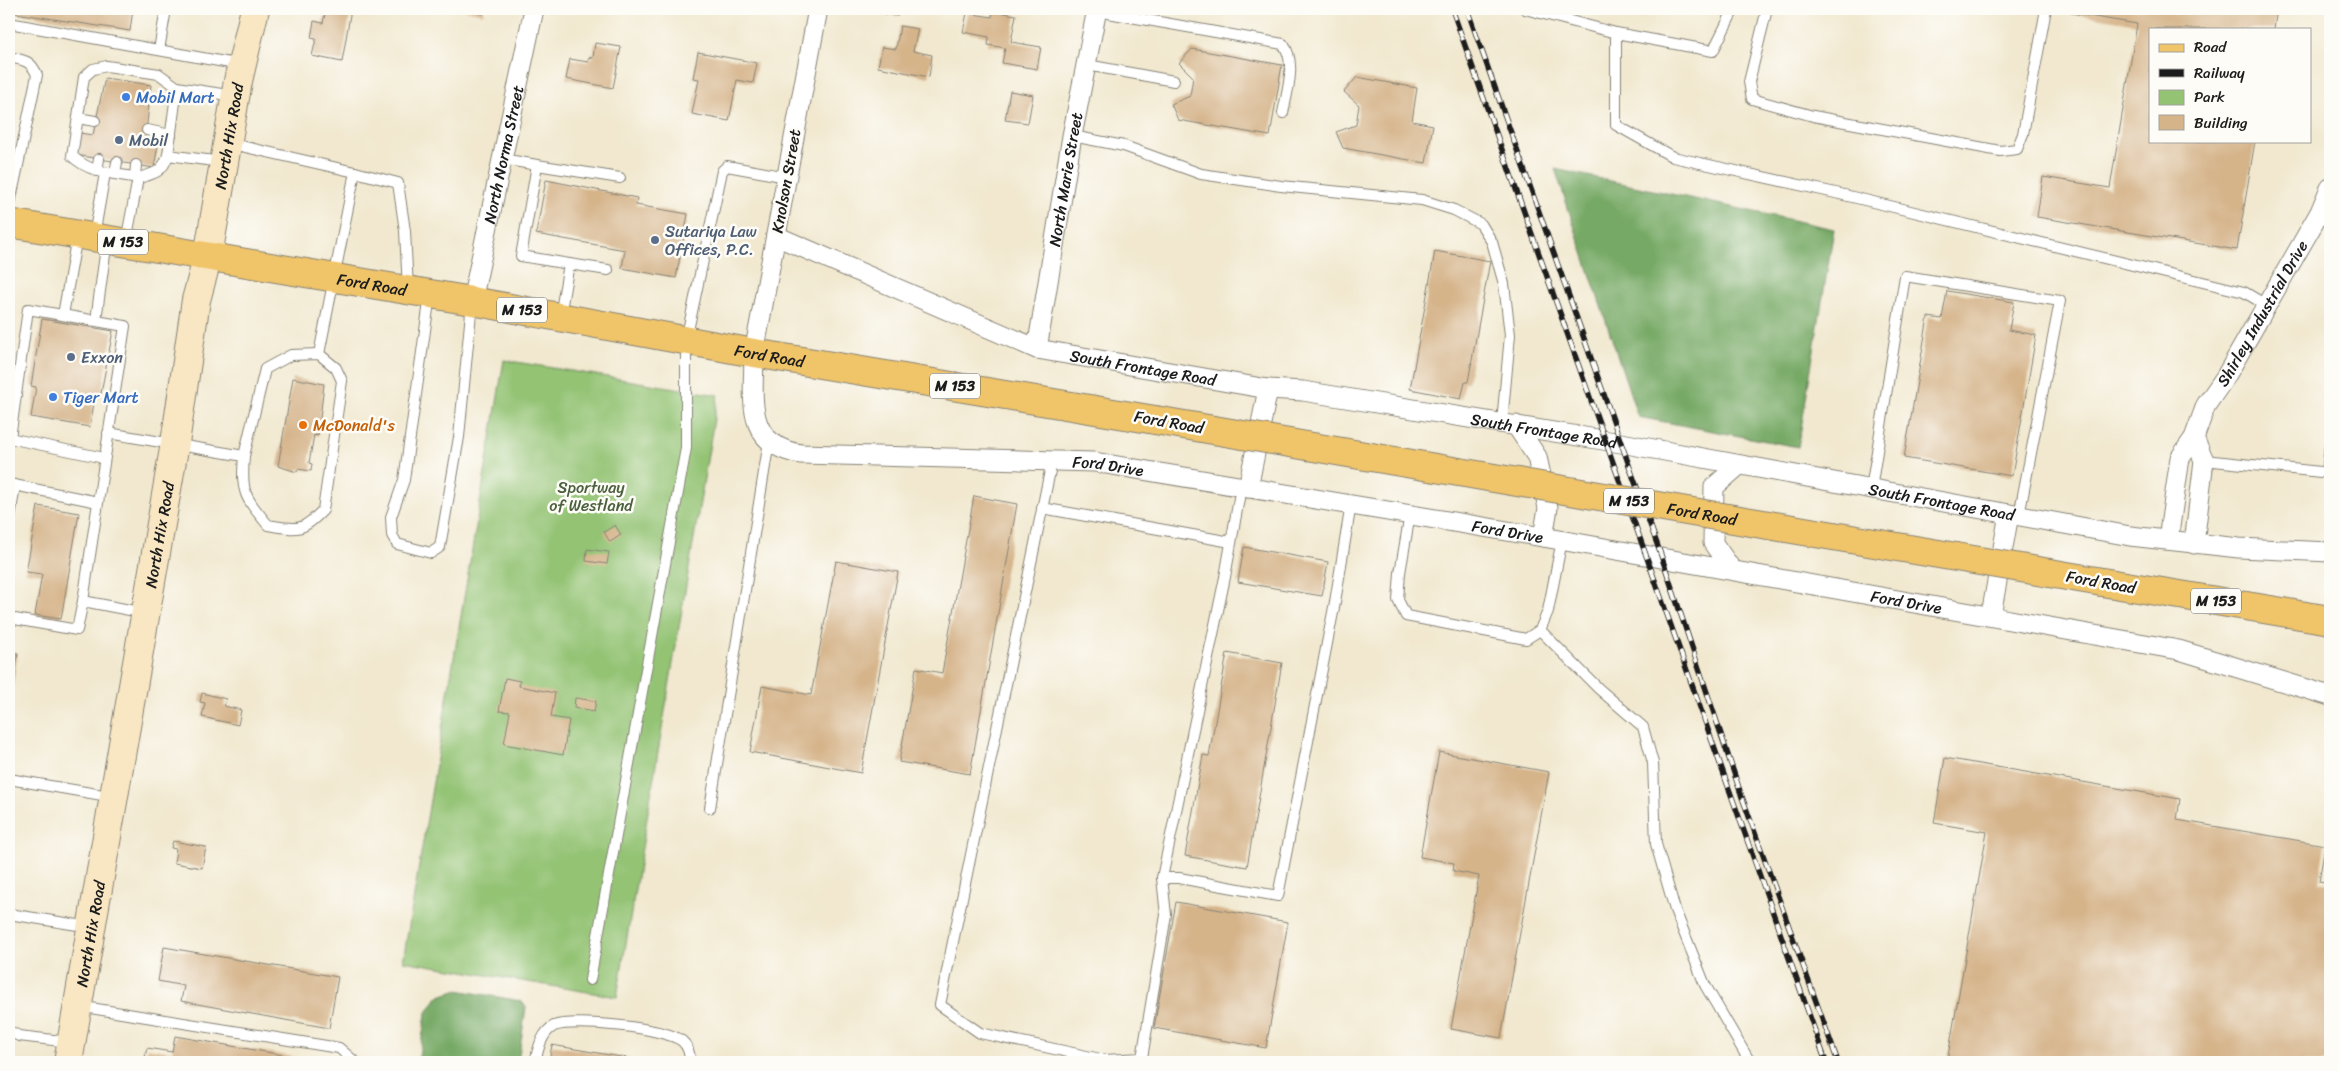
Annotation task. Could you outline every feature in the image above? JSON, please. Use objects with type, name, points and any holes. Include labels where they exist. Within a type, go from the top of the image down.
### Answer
[{"type":"main road","name":"Ford Road","points":[[9,224],[333,277],[754,353],[2330,620]]},
{"type":"street","name":"North Hix Road","points":[[69,1052],[175,443],[196,300],[208,256],[235,96],[255,9]]},
{"type":"street","name":"North Norma Street","points":[[472,301],[534,9]]},
{"type":"street","name":"Knolson Street","points":[[754,353],[818,9]]},
{"type":"street","name":"North Marie Street","points":[[1036,349],[1072,136],[1097,10]]},
{"type":"street","name":"Shirley Industrial Drive","points":[[2168,540],[2180,458],[2194,438],[2206,406],[2320,212],[2330,188]]},
{"type":"street","name":"South Frontage Road","points":[[776,236],[1036,349],[1268,389],[1303,391],[1509,424],[2130,536],[2239,548],[2330,552]]},
{"type":"street","points":[[754,353],[754,410],[757,425],[769,441]]},
{"type":"street","points":[[1244,488],[1268,389]]},
{"type":"street","points":[[1509,424],[1536,457],[1548,508],[1543,537]]},
{"type":"street","points":[[2194,438],[2204,460],[2194,544]]},
{"type":"street","name":"Ford Drive","points":[[769,441],[777,447],[801,454],[1094,462],[1562,540],[2179,650],[2330,696]]},
{"type":"street","points":[[1732,570],[1713,543],[1714,487],[1739,465]]},
{"type":"street","points":[[1991,616],[2014,515]]},
{"type":"lane","points":[[159,50],[166,9]]},
{"type":"lane","points":[[1525,9],[1616,33],[1713,51],[1734,9]]},
{"type":"lane","points":[[1767,9],[1749,82],[1752,99],[1813,116],[2000,151],[2016,149],[2023,134],[2046,9]]},
{"type":"lane","points":[[1097,10],[1283,44],[1290,52],[1290,70],[1283,113]]},
{"type":"lane","points":[[9,22],[242,65]]},
{"type":"lane","points":[[1616,33],[1616,125],[1673,157],[1840,194],[2244,292],[2266,305]]},
{"type":"lane","points":[[9,57],[27,60],[33,66],[37,75],[9,208]]},
{"type":"lane","points":[[177,87],[168,154],[165,164],[157,174],[136,178],[106,173],[83,166],[72,156],[84,77],[93,68],[106,66],[159,74],[177,87],[235,96]]},
{"type":"lane","points":[[1087,66],[1174,81]]},
{"type":"lane","points":[[78,118],[95,121]]},
{"type":"lane","points":[[147,130],[171,134]]},
{"type":"lane","points":[[1072,136],[1124,146],[1201,174],[1280,186],[1422,200],[1454,210],[1481,224],[1492,242],[1504,284],[1510,335],[1509,424]]},
{"type":"lane","points":[[168,154],[226,152],[355,172],[398,182],[405,230],[419,292],[404,480],[391,517],[392,535],[397,544],[431,553],[440,547],[458,446],[472,301]]},
{"type":"lane","points":[[96,320],[106,173],[99,159]]},
{"type":"lane","points":[[502,159],[620,178]]},
{"type":"lane","points":[[106,173],[117,162]]},
{"type":"lane","points":[[63,315],[101,238],[136,178],[136,165]]},
{"type":"lane","points":[[537,165],[521,256],[608,270]]},
{"type":"lane","points":[[590,980],[686,448],[686,340],[722,172],[727,166],[787,177]]},
{"type":"lane","points":[[319,354],[355,172]]},
{"type":"lane","points":[[560,317],[569,264]]},
{"type":"lane","points":[[1871,489],[1904,276],[2060,301],[2014,515]]},
{"type":"lane","points":[[9,618],[77,630],[83,602],[125,326],[28,309],[9,438],[104,458]]},
{"type":"lane","points":[[319,354],[336,368],[342,381],[323,510],[309,525],[292,529],[268,525],[250,502],[242,483],[244,456],[265,369],[291,356],[319,354]]},
{"type":"lane","points":[[108,433],[244,456]]},
{"type":"lane","points":[[710,808],[769,441]]},
{"type":"lane","points":[[2204,460],[2328,473],[2330,444]]},
{"type":"lane","points":[[1052,461],[940,1004],[980,1032],[1105,1060],[1142,1058],[1166,915],[1162,878],[1231,542],[1244,488]]},
{"type":"lane","points":[[9,524],[12,485],[98,502]]},
{"type":"lane","points":[[1162,878],[1178,878],[1278,896],[1335,602],[1351,504]]},
{"type":"lane","points":[[1042,508],[1231,542]]},
{"type":"lane","points":[[1410,514],[1400,573],[1398,600],[1406,616],[1526,639],[1540,630],[1548,612],[1562,540]]},
{"type":"lane","points":[[83,602],[146,614]]},
{"type":"lane","points":[[1540,630],[1599,689],[1643,728],[1653,763],[1656,844],[1675,910],[1704,985],[1750,1062]]},
{"type":"lane","points":[[9,779],[114,797]]},
{"type":"lane","points":[[9,914],[91,928]]},
{"type":"lane","points":[[78,1006],[339,1048],[356,1062]]},
{"type":"lane","points":[[535,1062],[541,1040],[553,1027],[573,1022],[656,1032],[682,1041],[690,1054],[690,1062]]},
{"type":"lane","points":[[9,1031],[69,1052]]},
{"type":"green space","points":[[1555,169],[1834,229],[1798,447],[1638,417]]},
{"type":"green space","name":"Sportway of Westland","points":[[504,360],[718,395],[617,997],[403,961]]},
{"type":"green space","points":[[457,990],[521,1001],[526,1007],[518,1062],[418,1062],[426,1014],[437,997]]},
{"type":"building","points":[[9,9],[133,9],[130,31],[9,12]]},
{"type":"building","points":[[326,9],[351,9],[342,62],[312,56],[316,39],[311,38],[314,21],[323,23]]},
{"type":"building","points":[[462,9],[484,9],[483,14]]},
{"type":"building","points":[[867,9],[899,9],[898,16],[867,11]]},
{"type":"building","points":[[2072,9],[2277,9],[2274,28],[2149,28],[2149,142],[2255,142],[2237,250],[2037,217],[2043,177],[2110,188],[2137,24],[2071,13]]},
{"type":"building","points":[[993,11],[1016,15],[1011,42],[1041,47],[1037,69],[1002,63],[1005,48],[988,45],[989,37],[963,32],[967,13],[992,17]]},
{"type":"building","points":[[900,26],[918,29],[913,51],[932,55],[929,77],[878,67],[882,47],[896,49]]},
{"type":"building","points":[[595,43],[621,47],[613,88],[566,79],[570,59],[588,62],[589,57],[593,58]]},
{"type":"building","points":[[1192,49],[1282,65],[1270,136],[1178,120],[1171,104],[1190,96],[1193,77],[1179,63]]},
{"type":"building","points":[[698,52],[757,63],[753,83],[737,80],[729,121],[692,114],[699,79],[693,78]]},
{"type":"building","points":[[1357,77],[1417,88],[1412,121],[1433,125],[1426,163],[1343,148],[1336,132],[1356,125],[1359,105],[1344,92]]},
{"type":"building","points":[[105,78],[151,85],[145,143],[158,145],[154,168],[76,155],[79,133],[93,135]]},
{"type":"building","points":[[1010,91],[1033,95],[1028,123],[1005,120]]},
{"type":"building","points":[[9,112],[14,112],[11,129],[9,128]]},
{"type":"building","points":[[546,180],[637,198],[636,205],[688,214],[676,278],[622,268],[625,250],[536,234]]},
{"type":"building","points":[[1435,251],[1490,261],[1468,382],[1465,382],[1461,399],[1410,389]]},
{"type":"building","points":[[1947,291],[2014,302],[2009,330],[2036,335],[2012,476],[1904,458],[1928,317],[1942,319]]},
{"type":"building","points":[[42,319],[113,331],[100,398],[95,397],[90,427],[31,417],[36,387],[31,386]]},
{"type":"building","name":"McDonald's","points":[[293,378],[324,384],[318,436],[314,435],[309,463],[312,464],[311,471],[298,469],[297,472],[278,466]]},
{"type":"building","points":[[974,496],[1017,504],[970,774],[899,762],[916,668],[942,673]]},
{"type":"building","points":[[38,506],[79,513],[61,619],[35,615],[42,574],[26,572]]},
{"type":"building","points":[[615,525],[621,535],[610,542],[604,532]]},
{"type":"building","points":[[1244,547],[1328,562],[1322,596],[1238,582]]},
{"type":"building","points":[[587,549],[609,552],[607,564],[586,561]]},
{"type":"building","points":[[836,561],[898,572],[861,773],[750,752],[762,686],[811,695]]},
{"type":"building","points":[[9,651],[18,653],[10,701],[9,701]]},
{"type":"building","points":[[1227,653],[1282,663],[1247,867],[1185,856],[1203,755],[1209,756]]},
{"type":"building","points":[[505,678],[520,681],[519,686],[555,693],[551,717],[569,720],[563,755],[504,744],[510,712],[499,711]]},
{"type":"building","points":[[202,693],[226,699],[224,706],[241,710],[238,725],[202,717],[205,703],[200,702]]},
{"type":"building","points":[[575,698],[596,701],[594,712],[574,708]]},
{"type":"building","points":[[1439,752],[1549,772],[1501,1038],[1451,1029],[1479,876],[1453,871],[1454,863],[1420,857]]},
{"type":"building","points":[[1945,758],[2180,799],[2177,820],[2325,845],[2319,882],[2330,884],[2330,1062],[1947,1062],[1987,832],[1934,823]]},
{"type":"building","points":[[173,841],[206,847],[202,868],[174,863],[176,849],[171,848]]},
{"type":"building","points":[[1176,902],[1288,922],[1266,1048],[1154,1028]]},
{"type":"building","points":[[164,947],[338,977],[329,1028],[181,1001],[184,986],[158,981]]},
{"type":"building","points":[[175,1036],[317,1062],[144,1062],[147,1048],[172,1052]]},
{"type":"building","points":[[552,1045],[644,1061],[549,1062]]},
{"type":"railway","points":[[1452,9],[1826,1062]]},
{"type":"railway","points":[[1467,9],[1662,558],[1742,797],[1838,1062]]},
{"type":"place","name":"Mobil Mart","points":[[126,97]]},
{"type":"place","name":"Mobil","points":[[119,140]]},
{"type":"place","name":"Sutariya Law Offices, P.C.","points":[[655,240]]},
{"type":"place","name":"Exxon","points":[[71,357]]},
{"type":"place","name":"Tiger Mart","points":[[53,397]]},
{"type":"place","name":"McDonald's","points":[[303,425]]}]
